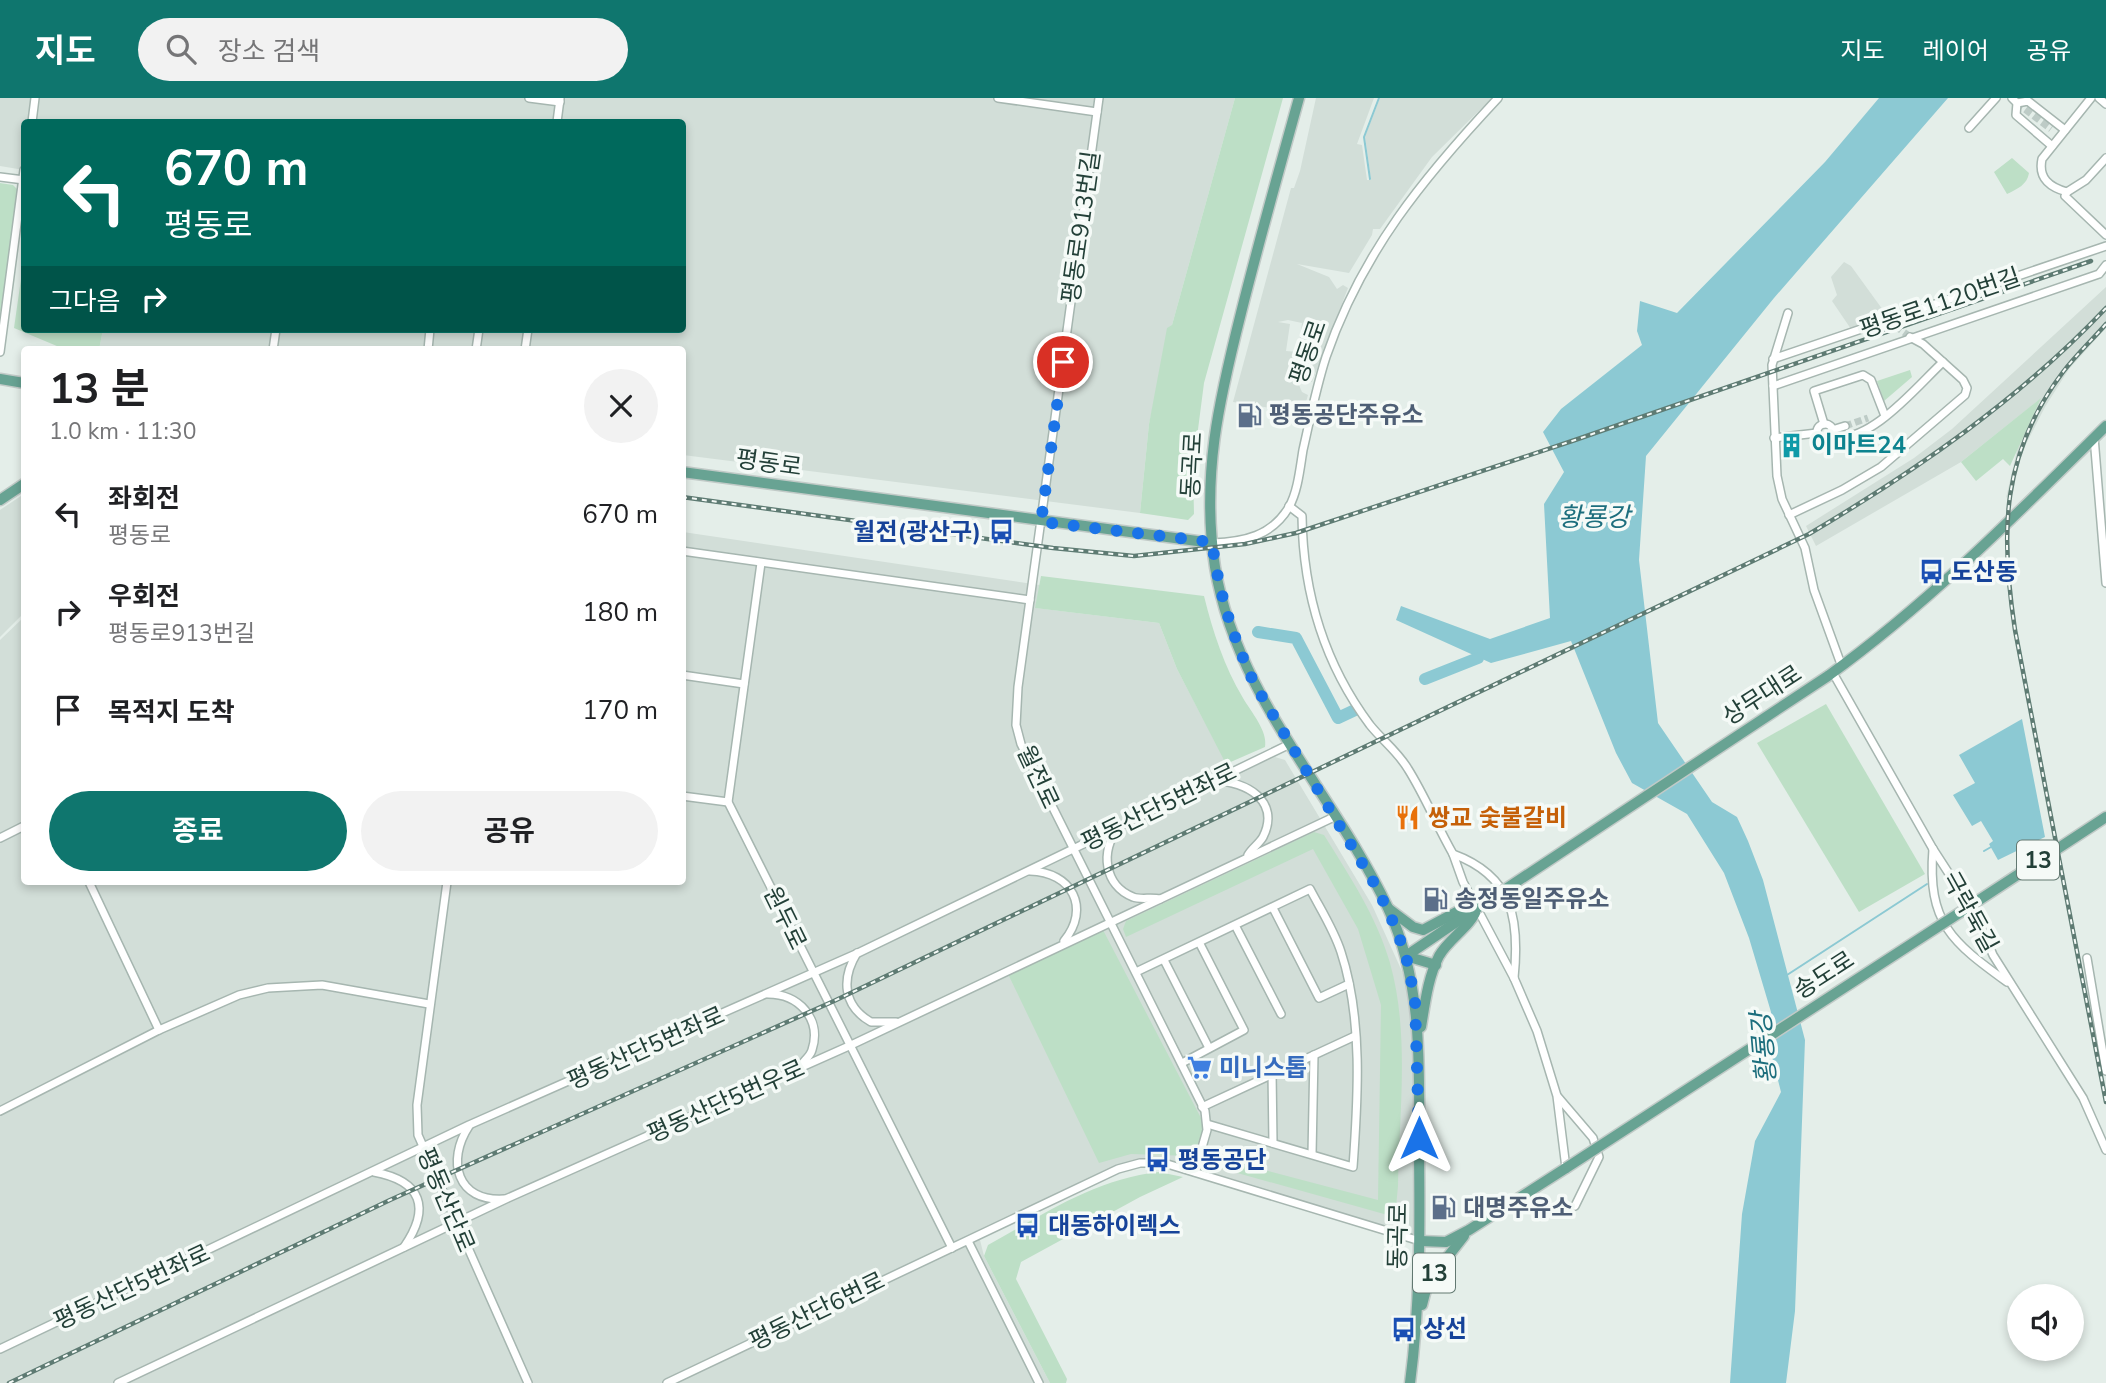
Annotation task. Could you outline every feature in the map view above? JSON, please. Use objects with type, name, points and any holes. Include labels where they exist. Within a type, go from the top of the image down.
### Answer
[{"type":"main road","name":"동곡로","points":[[1299,98],[1220,399],[1210,473],[1212,542],[1230,629],[1255,685],[1388,907],[1406,956],[1419,1041],[1420,1241],[1410,1383]]},
{"type":"main road","points":[[0,379],[21,382]]},
{"type":"main road","name":"상무대로","points":[[1406,956],[1834,672],[1933,591],[2106,425]]},
{"type":"main road","name":"평동로","points":[[686,473],[1041,522],[1212,542]]},
{"type":"main road","points":[[0,500],[21,486]]},
{"type":"main road","name":"송도로","points":[[1420,1241],[1446,1242],[1469,1230],[2106,817]]},
{"type":"main road","points":[[1388,907],[1413,928],[1423,930],[1466,907],[1477,908],[1474,918],[1452,937],[1436,965],[1419,1041]]},
{"type":"main road","points":[[1406,956],[1436,965]]},
{"type":"main road","name":"13","points":[[1416,1325],[1428,1282],[1469,1230]]},
{"type":"street","points":[[32,119],[36,98]]},
{"type":"street","points":[[529,98],[560,100],[557,119]]},
{"type":"street","points":[[998,98],[1097,111]]},
{"type":"street","name":"평동로913번길","points":[[1041,522],[1099,98]]},
{"type":"street","name":"평동로","points":[[1212,542],[1241,542],[1257,537],[1276,524],[1289,506],[1326,356],[1344,311],[1378,243],[1437,163],[1498,98]]},
{"type":"street","points":[[1969,128],[1996,98]]},
{"type":"street","points":[[2067,192],[2048,184],[2043,177],[2041,163],[2091,98]]},
{"type":"street","points":[[2099,98],[2106,104]]},
{"type":"street","points":[[2052,146],[2016,115],[2015,100],[2028,101],[2065,130]]},
{"type":"street","points":[[2106,158],[2087,179],[2065,196],[2106,234]]},
{"type":"street","points":[[0,177],[21,180]]},
{"type":"street","points":[[0,352],[21,202]]},
{"type":"street","name":"평동로1120번길","points":[[1773,359],[2106,246]]},
{"type":"street","points":[[1773,386],[2099,274],[2106,265]]},
{"type":"street","name":"극락둑길","points":[[1788,313],[1773,359],[1777,476],[1789,515],[1805,548],[1834,672],[1933,849],[1970,906],[2011,984],[2082,1098],[2106,1150]]},
{"type":"street","points":[[1789,515],[1842,490],[1881,467],[1967,391],[1966,384],[1943,362],[1910,337]]},
{"type":"street","points":[[1885,416],[1871,380],[1863,376],[1814,391],[1824,424],[1840,439],[1874,427],[1943,362]]},
{"type":"street","points":[[1774,438],[1817,433],[1824,424]]},
{"type":"street","points":[[1817,433],[1822,439],[1845,426]]},
{"type":"street","points":[[2094,437],[2106,583]]},
{"type":"street","points":[[1289,506],[1302,516],[1307,586],[1325,649],[1370,725],[1409,770],[1453,853],[1463,882],[1514,978],[1537,1031],[1557,1096],[1566,1168]]},
{"type":"street","name":"월전로","points":[[1041,522],[1016,725],[1021,744],[1182,1063],[1207,1124]]},
{"type":"street","points":[[686,552],[1030,600]]},
{"type":"street","points":[[686,797],[728,802],[761,563]]},
{"type":"street","points":[[686,675],[744,684]]},
{"type":"street","name":"평동산단5번좌로","points":[[0,1349],[422,1150],[469,1125],[858,953],[1290,744]]},
{"type":"street","points":[[1213,781],[1245,785],[1264,806],[1266,821],[1263,837],[1248,855]]},
{"type":"street","name":"원두로","points":[[728,802],[952,1248]]},
{"type":"street","name":"평동산단5번우로","points":[[118,1383],[456,1225],[508,1198],[849,1046],[1248,855],[1334,817]]},
{"type":"street","points":[[1121,826],[1110,840],[1107,851],[1106,863],[1115,885],[1136,899],[1160,899]]},
{"type":"street","points":[[0,838],[21,828]]},
{"type":"street","points":[[1933,849],[1932,893],[1956,942],[1972,957],[2011,984]]},
{"type":"street","points":[[1453,853],[1479,864],[1501,886],[1510,905],[1514,927],[1514,978]]},
{"type":"street","points":[[1027,871],[1051,873],[1062,880],[1074,895],[1077,911],[1075,929],[1062,944]]},
{"type":"street","points":[[90,885],[159,1030]]},
{"type":"street","name":"평동산단로","points":[[447,885],[417,1105],[418,1135],[422,1150],[528,1383]]},
{"type":"street","points":[[1136,972],[1310,890],[1335,936],[1349,984],[1355,1037],[1353,1167],[1207,1124],[1195,1172]]},
{"type":"street","points":[[1273,908],[1319,998],[1349,984]]},
{"type":"street","points":[[1236,927],[1281,1014]]},
{"type":"street","points":[[1182,1063],[1244,1030],[1200,944]]},
{"type":"street","points":[[858,953],[847,973],[846,990],[851,1003],[871,1022],[898,1023]]},
{"type":"street","points":[[2087,958],[2106,1071]]},
{"type":"street","points":[[1164,960],[1209,1048]]},
{"type":"street","points":[[0,1111],[159,1030],[239,995],[291,984],[322,985],[429,1004]]},
{"type":"street","points":[[765,995],[791,997],[806,1010],[812,1021],[813,1046],[799,1068]]},
{"type":"street","points":[[1202,1107],[1272,1072],[1355,1037]]},
{"type":"street","points":[[1312,1154],[1314,1055]]},
{"type":"street","points":[[1272,1072],[1273,1143]]},
{"type":"street","points":[[1557,1096],[1593,1138],[1599,1157],[1575,1206]]},
{"type":"street","points":[[469,1125],[461,1137],[456,1157],[462,1181],[483,1198],[508,1198]]},
{"type":"street","name":"평동산단6번로","points":[[667,1383],[1118,1169],[1140,1163],[1164,1163],[1420,1241]]},
{"type":"street","points":[[374,1172],[402,1180],[410,1187],[420,1207],[418,1228],[404,1247]]},
{"type":"street","points":[[968,1241],[1039,1383]]},
{"type":"shaded area","points":[[0,98],[1235,98],[1172,325],[1149,424],[1140,513],[686,455],[686,346],[100,346],[102,333],[686,333],[686,119],[21,119],[21,170],[0,166]]},
{"type":"shaded area","points":[[1316,98],[1374,98],[1357,144],[1362,145],[1367,180],[1371,180],[1365,136],[1380,98],[1492,98],[1432,157],[1380,229],[1373,229],[1349,273],[1297,264],[1329,277],[1337,289],[1343,285],[1348,288],[1312,382],[1296,378],[1302,392],[1308,395],[1303,413],[1233,402],[1291,188],[1294,188]],"holes":[[[1288,320],[1302,323],[1298,352],[1286,351],[1290,324],[1278,322]]]},
{"type":"shaded area","points":[[1844,262],[1851,266],[1888,317],[1851,329],[1832,301],[1837,295],[1831,277]]},
{"type":"shaded area","points":[[2106,287],[2106,328],[2069,369],[2045,407],[2023,450],[2011,493],[2006,498],[2018,446],[2040,399],[1961,462],[1816,546],[1806,526],[1914,458],[1952,429]]},
{"type":"shaded area","points":[[21,496],[21,616],[0,637],[0,510]]},
{"type":"shaded area","points":[[686,532],[1040,585],[1036,608],[1159,623],[1177,669],[1233,776],[1275,757],[1285,760],[1372,905],[1415,1000],[1420,1241],[1164,1163],[1118,1169],[979,1236],[984,1256],[1050,1383],[0,1383],[0,640],[21,620],[21,885],[686,885]]},
{"type":"green space","points":[[1235,98],[1283,98],[1204,383],[1193,468],[1194,514],[1188,520],[1140,513],[1149,424],[1167,328],[1172,325]]},
{"type":"green space","points":[[2012,158],[2029,173],[2024,184],[2007,194],[1994,172]]},
{"type":"green space","points":[[0,183],[13,185],[19,191],[0,316]]},
{"type":"green space","points":[[21,279],[21,331],[14,328]]},
{"type":"green space","points":[[26,333],[102,333],[100,346],[57,346]]},
{"type":"green space","points":[[1910,370],[1912,377],[1884,401],[1877,381]]},
{"type":"green space","points":[[2041,398],[2010,466],[2003,459],[1976,481],[1961,462]]},
{"type":"green space","points":[[1041,576],[1204,596],[1225,661],[1236,686],[1261,728],[1265,747],[1226,764],[1177,669],[1159,623],[1035,608]]},
{"type":"green space","points":[[1826,704],[1925,874],[1859,912],[1757,743]]},
{"type":"green space","points":[[1314,832],[1324,835],[1370,913],[1390,963],[1396,990],[1402,1046],[1398,1186],[1396,1207],[1384,1214],[1216,1167],[1211,1156],[1378,1200],[1381,1005],[1358,929],[1313,849],[1126,937],[1123,929],[1126,921]]},
{"type":"green space","points":[[1103,930],[1202,1120],[1202,1133],[1195,1153],[1190,1156],[1131,1154],[1099,1163],[1008,974]]},
{"type":"green space","points":[[1159,1172],[1183,1177],[1140,1197],[1021,1262],[1016,1279],[1067,1379],[1066,1383],[1050,1383],[984,1256],[988,1245],[1070,1199],[1113,1182]]},
{"type":"water","name":"황룡강","points":[[1879,98],[1948,98],[1774,298],[1646,456],[1639,560],[1658,723],[1712,802],[1737,817],[1763,880],[1805,1040],[1795,1311],[1786,1383],[1730,1383],[1742,1214],[1755,1141],[1781,1092],[1771,1053],[1771,1012],[1749,938],[1724,873],[1687,814],[1632,783],[1616,753],[1571,641],[1491,663],[1396,620],[1401,606],[1490,639],[1550,618],[1544,504],[1564,472],[1543,432],[1561,409],[1642,345],[1637,331],[1640,301],[1677,313],[1825,162]]},
{"type":"water","points":[[2022,719],[2045,837],[1998,860],[1989,844],[1993,841],[1981,821],[1972,826],[1953,795],[1975,783],[1959,755]]},
{"type":"waterway","points":[[1370,179],[1364,137],[1379,98]]},
{"type":"waterway","points":[[1258,632],[1296,638],[1338,718],[1355,710]]},
{"type":"waterway","points":[[1425,679],[1478,658]]},
{"type":"waterway","points":[[1984,851],[1991,847]]},
{"type":"waterway","points":[[1787,975],[1927,884]]},
{"type":"tunnel","points":[[2017,103],[2051,129]]},
{"type":"tunnel","points":[[1887,320],[1909,336]]},
{"type":"tunnel","points":[[1845,426],[1868,418]]},
{"type":"railway","points":[[686,498],[1053,548],[1134,556],[1245,544],[1296,533],[1575,440],[2091,261]]},
{"type":"railway","points":[[9,1383],[390,1200],[834,1001],[1809,534],[1928,458],[2003,403],[2106,308]]},
{"type":"railway","points":[[2106,324],[2063,372],[2027,433],[2010,495],[2007,527],[2007,560],[2015,630],[2106,1102]]},
{"type":"place","name":"평동공단주유소","points":[[1249,415]]},
{"type":"place","name":"이마트24","points":[[1791,445]]},
{"type":"place","name":"월전(광산구)","points":[[1001,532]]},
{"type":"place","name":"도산동","points":[[1931,572]]},
{"type":"place","name":"쌍교 숯불갈비","points":[[1408,818]]},
{"type":"place","name":"송정동일주유소","points":[[1435,899]]},
{"type":"place","name":"미니스톱","points":[[1199,1068]]},
{"type":"place","name":"평동공단","points":[[1158,1160]]},
{"type":"place","name":"대명주유소","points":[[1443,1208]]},
{"type":"place","name":"대동하이렉스","points":[[1028,1226]]},
{"type":"place","name":"상선","points":[[1403,1329]]},
{"type":"route","points":[[1063,362],[1041,522],[1212,542],[1215,569],[1230,629],[1255,685],[1388,907],[1406,956],[1415,1000],[1419,1041],[1419,1138]]}]
